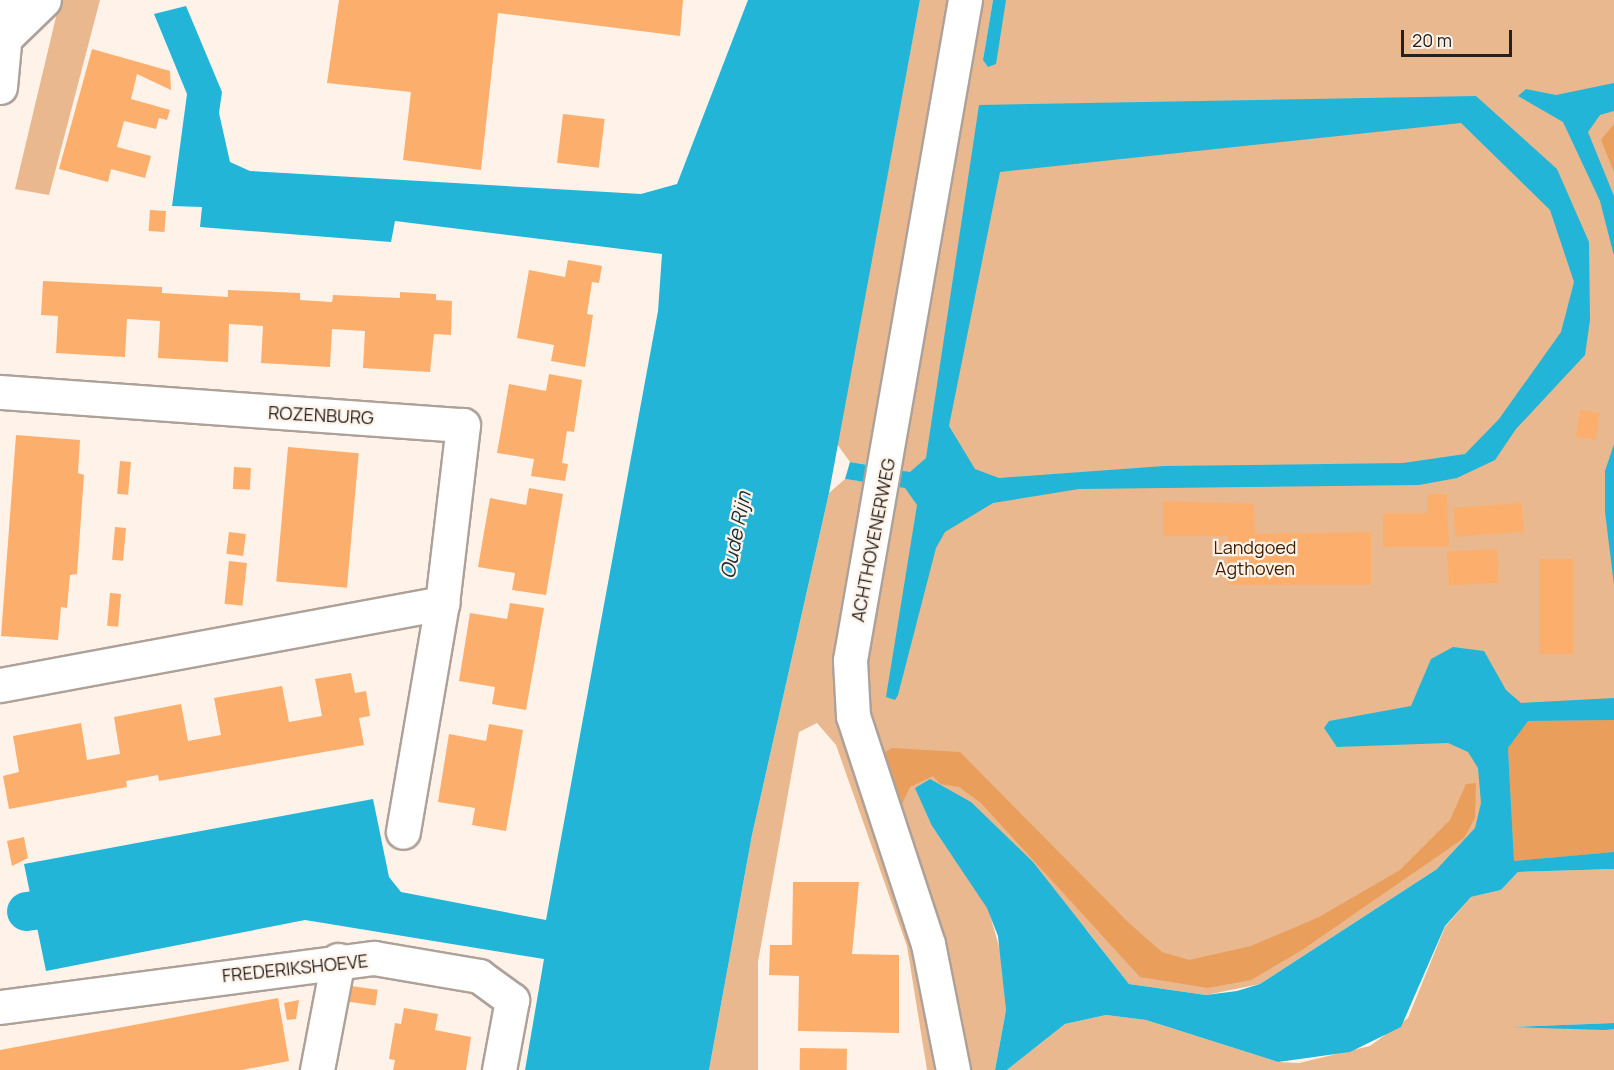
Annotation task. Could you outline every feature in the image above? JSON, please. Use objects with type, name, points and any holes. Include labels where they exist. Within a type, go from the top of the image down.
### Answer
[{"type":"street","points":[[0,87],[8,34],[8,0]]},
{"type":"street","points":[[8,34],[44,0]]},
{"type":"street","name":"ACHTHOVENERWEG","points":[[953,1070],[928,944],[853,716],[850,660],[893,436],[965,0]]},
{"type":"street","name":"ROZENBURG","points":[[0,392],[463,425],[442,603],[403,832]]},
{"type":"street","points":[[0,685],[442,603]]},
{"type":"street","name":"FREDERIKSHOEVE","points":[[0,1007],[338,960],[374,958],[479,976],[512,1000],[500,1070]]},
{"type":"street","points":[[317,1070],[338,960]]},
{"type":"green space","points":[[60,0],[100,0],[49,195],[15,189]]},
{"type":"green space","name":"Landgoed Agthoven","points":[[920,0],[993,0],[983,60],[998,0],[1614,0],[1614,857],[1440,867],[1260,984],[1206,995],[1129,984],[1086,929],[932,826],[988,908],[1002,957],[1006,1010],[995,1070],[927,1070],[907,946],[836,745],[817,723],[799,732],[758,962],[758,1070],[709,1070],[752,835],[829,493],[845,479],[903,487],[905,471],[850,462],[837,444]]},
{"type":"green space","points":[[1614,869],[1614,1023],[1512,1027],[1614,1029],[1614,1070],[1007,1070],[1065,1024],[1106,1015],[1146,1020],[1278,1062],[1299,1063],[1370,1046],[1408,1018],[1445,927],[1471,897],[1501,890],[1518,872]]},
{"type":"shaded area","points":[[1614,124],[1614,172],[1601,140]]},
{"type":"shaded area","points":[[1614,720],[1614,852],[1514,861],[1508,748],[1515,731],[1528,721]]},
{"type":"shaded area","points":[[892,748],[960,752],[1129,923],[1162,952],[1189,960],[1251,946],[1319,917],[1400,870],[1450,820],[1466,784],[1476,783],[1475,818],[1464,838],[1302,950],[1251,980],[1208,988],[1140,977],[981,803],[959,787],[940,784],[933,776],[910,787],[902,804],[885,752]]},
{"type":"water","name":"Oude Rijn","points":[[748,0],[920,0],[829,493],[752,835],[709,1070],[525,1070],[544,959],[305,920],[46,971],[24,864],[373,799],[389,877],[401,892],[546,920],[658,311],[662,254],[395,221],[391,242],[200,227],[202,207],[172,206],[187,94],[154,14],[186,6],[222,92],[219,113],[230,162],[250,171],[641,194],[677,184]]},
{"type":"water","points":[[993,0],[1006,0],[996,64],[988,67],[983,60]]},
{"type":"water","points":[[1614,83],[1614,111],[1600,115],[1588,132],[1614,196],[1614,256],[1600,201],[1563,122],[1518,96],[1526,89],[1556,95]]},
{"type":"water","points":[[1476,96],[1557,169],[1589,242],[1590,320],[1585,355],[1516,429],[1495,460],[1457,478],[1419,485],[1079,489],[993,503],[945,532],[936,548],[898,695],[895,700],[886,697],[917,505],[905,488],[845,479],[850,462],[910,472],[926,458],[979,105]],"holes":[[[1461,123],[1550,210],[1574,282],[1561,332],[1499,419],[1465,454],[1403,463],[1164,466],[999,478],[975,469],[949,426],[1000,172]]]},
{"type":"water","points":[[1614,444],[1614,585],[1605,512],[1605,471]]},
{"type":"water","points":[[1453,647],[1484,651],[1506,690],[1521,703],[1614,698],[1614,720],[1528,721],[1508,748],[1514,861],[1614,852],[1614,869],[1518,872],[1501,890],[1471,897],[1445,926],[1401,1027],[1350,1052],[1278,1062],[1146,1020],[1106,1015],[1065,1024],[1007,1070],[995,1070],[1006,1010],[998,936],[987,908],[932,826],[915,788],[930,779],[971,802],[1033,862],[1129,984],[1206,995],[1237,991],[1260,984],[1437,869],[1475,828],[1481,803],[1478,768],[1468,752],[1448,743],[1337,747],[1324,728],[1329,721],[1411,706],[1431,659]]},
{"type":"water","points":[[1614,1023],[1614,1029],[1605,1030],[1512,1027]]},
{"type":"building","points":[[339,0],[683,0],[680,36],[498,13],[481,170],[403,160],[411,92],[327,83]]},
{"type":"building","points":[[92,49],[170,71],[171,90],[137,74],[131,99],[170,110],[167,120],[159,118],[156,129],[124,121],[117,147],[151,156],[145,178],[111,169],[108,182],[59,169]]},
{"type":"building","points":[[563,114],[605,119],[599,168],[557,163]]},
{"type":"building","points":[[150,210],[166,211],[164,232],[149,231]]},
{"type":"building","points":[[568,260],[602,266],[599,283],[592,282],[587,314],[593,315],[585,367],[551,361],[554,345],[517,338],[529,270],[565,277]]},
{"type":"building","points":[[43,281],[162,287],[162,293],[228,297],[228,290],[300,293],[300,300],[332,302],[333,295],[400,298],[400,292],[436,294],[436,300],[452,301],[451,335],[434,334],[430,372],[363,368],[365,331],[332,329],[330,367],[261,363],[263,326],[229,324],[228,362],[158,358],[160,321],[127,319],[125,357],[56,353],[58,316],[41,315]]},
{"type":"building","points":[[549,374],[582,380],[574,432],[567,431],[562,463],[568,464],[565,481],[531,476],[534,459],[497,453],[509,384],[546,391]]},
{"type":"building","points":[[1580,410],[1600,413],[1596,440],[1576,437]]},
{"type":"building","points":[[16,435],[80,440],[78,473],[84,475],[77,574],[70,575],[67,608],[61,607],[58,640],[1,636]]},
{"type":"building","points":[[288,447],[359,453],[347,588],[276,581]]},
{"type":"building","points":[[120,461],[131,462],[128,495],[117,494]]},
{"type":"building","points":[[234,467],[251,468],[250,490],[233,489]]},
{"type":"building","points":[[529,488],[563,494],[546,595],[512,590],[515,573],[478,567],[490,498],[526,505]]},
{"type":"building","points":[[1427,494],[1447,494],[1449,547],[1383,547],[1383,513],[1427,513]]},
{"type":"building","points":[[1163,501],[1254,504],[1255,534],[1371,532],[1371,585],[1228,585],[1228,536],[1163,536]]},
{"type":"building","points":[[1522,503],[1524,532],[1455,537],[1453,508]]},
{"type":"building","points":[[115,527],[126,528],[123,561],[112,560]]},
{"type":"building","points":[[229,532],[246,534],[243,556],[226,554]]},
{"type":"building","points":[[1497,549],[1499,583],[1449,586],[1447,552]]},
{"type":"building","points":[[1539,559],[1573,559],[1573,654],[1539,654]]},
{"type":"building","points":[[229,561],[247,563],[242,606],[225,604]]},
{"type":"building","points":[[110,593],[121,594],[118,627],[107,626]]},
{"type":"building","points":[[510,603],[544,608],[526,710],[492,704],[495,687],[459,681],[470,613],[507,619]]},
{"type":"building","points":[[351,673],[355,693],[366,691],[370,716],[359,718],[364,745],[159,781],[158,775],[126,781],[127,787],[9,809],[3,776],[19,772],[13,736],[81,723],[87,760],[120,754],[114,717],[181,704],[188,741],[221,735],[214,698],[282,686],[289,722],[322,716],[315,679]]},
{"type":"building","points":[[489,724],[523,730],[506,831],[472,825],[475,808],[438,802],[449,734],[486,741]]},
{"type":"building","points":[[24,837],[28,858],[12,866],[7,841]]},
{"type":"building","points":[[793,882],[859,882],[852,954],[899,955],[899,1033],[798,1031],[799,976],[769,975],[770,945],[792,945]]},
{"type":"building","points":[[351,986],[378,990],[376,1006],[349,1002]]},
{"type":"building","points":[[278,998],[289,1061],[242,1070],[0,1070],[0,1050]]},
{"type":"building","points":[[299,1000],[296,1019],[287,1020],[284,1003]]},
{"type":"building","points":[[404,1008],[438,1014],[435,1030],[471,1037],[466,1070],[393,1070],[395,1060],[389,1059],[395,1023],[401,1024]]},
{"type":"building","points":[[800,1048],[847,1049],[847,1070],[800,1070]]},
{"type":"waterway","points":[[26,911],[86,903]]}]
